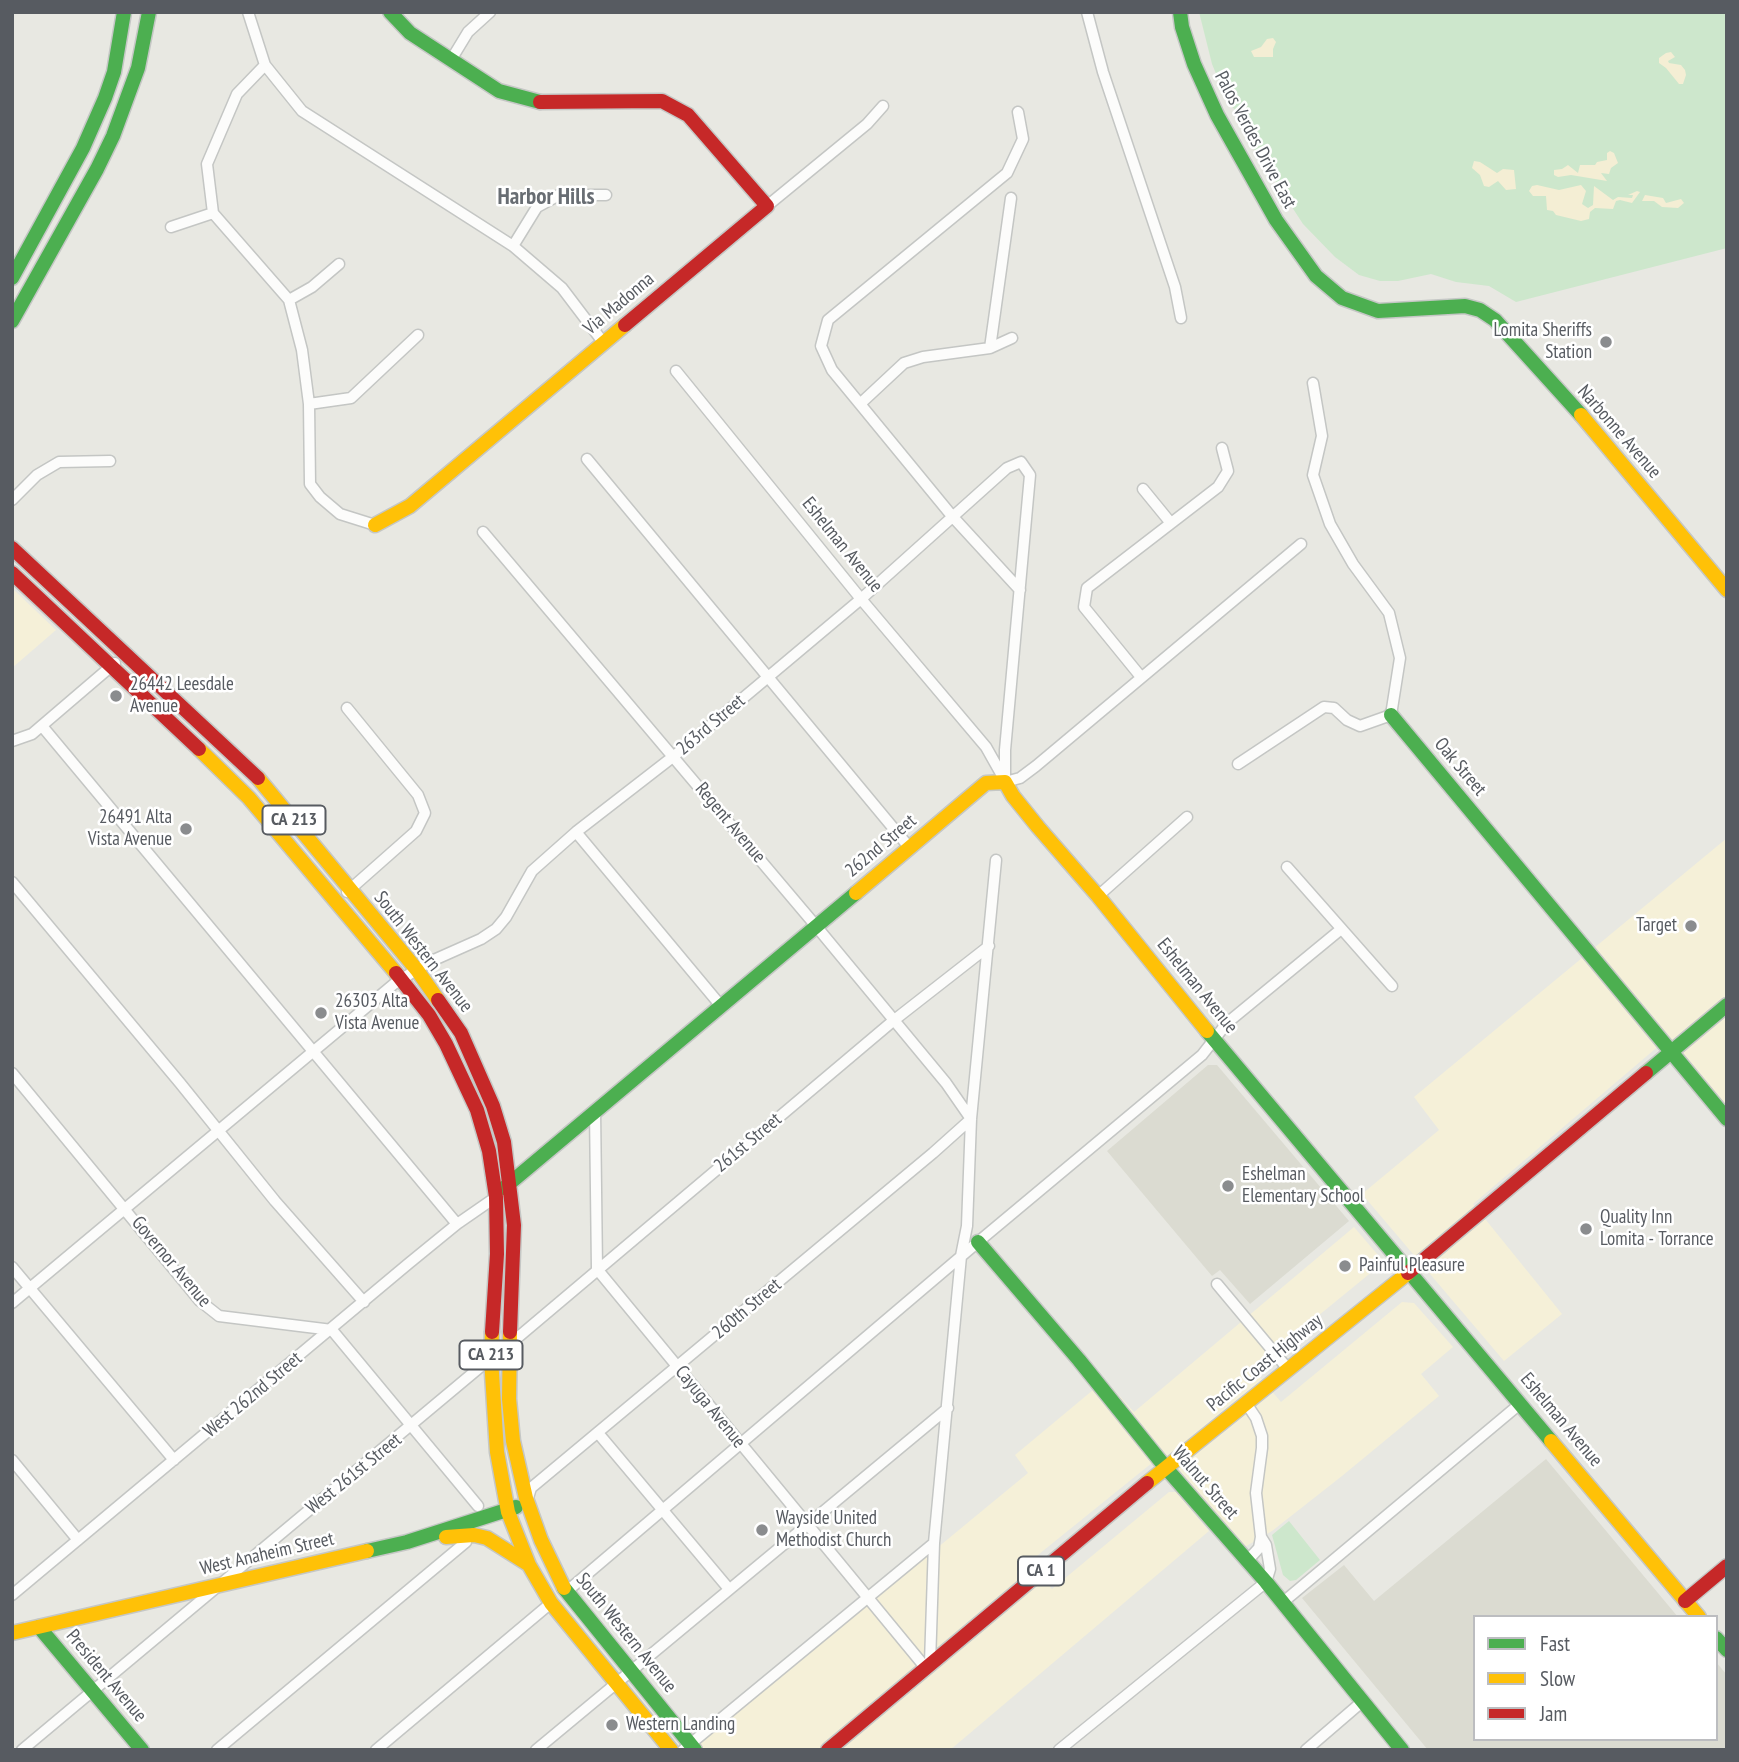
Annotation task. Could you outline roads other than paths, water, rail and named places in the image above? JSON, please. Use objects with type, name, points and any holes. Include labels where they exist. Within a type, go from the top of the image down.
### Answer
[{"type":"main road","points":[[12,278],[83,148],[114,72],[124,12]]},
{"type":"main road","points":[[12,321],[113,136],[138,68],[149,12]]},
{"type":"main road","points":[[390,12],[410,33],[499,92],[534,102],[663,101],[688,115],[767,206]]},
{"type":"main road","name":"Palos Verdes Drive East","points":[[1180,12],[1194,64],[1217,115],[1276,220],[1316,276]]},
{"type":"main road","name":"Via Madonna","points":[[375,525],[410,506],[767,206]]},
{"type":"main road","name":"Narbonne Avenue","points":[[1316,276],[1342,298],[1378,311],[1465,306],[1480,310],[1495,320],[1594,430],[1727,590]]},
{"type":"main road","name":"South Western Avenue","points":[[12,548],[256,776],[417,970],[461,1033],[493,1106],[504,1142],[510,1181],[514,1226],[510,1344],[511,1425],[519,1474],[527,1500],[541,1540],[566,1592],[689,1748]]},
{"type":"main road","name":"South Western Avenue","points":[[12,573],[234,782],[337,901],[429,1015],[464,1079],[477,1110],[489,1151],[496,1197],[497,1254],[491,1358],[497,1452],[508,1512],[529,1565],[551,1603],[671,1750]]},
{"type":"main road","name":"Oak Street","points":[[1391,715],[1727,1119]]},
{"type":"main road","name":"262nd Street","points":[[496,1197],[510,1181],[986,783],[1005,782]]},
{"type":"main road","name":"Eshelman Avenue","points":[[1005,782],[1038,827],[1098,895],[1215,1040],[1697,1615]]},
{"type":"main road","name":"Pacific Coast Highway","points":[[828,1750],[927,1665],[1410,1270],[1727,1005]]},
{"type":"main road","name":"Walnut Street","points":[[978,1242],[1079,1360],[1166,1468],[1266,1582],[1402,1750]]},
{"type":"main road","name":"West Anaheim Street","points":[[12,1633],[423,1538],[508,1512],[527,1500]]},
{"type":"main road","points":[[423,1538],[474,1535],[486,1538],[529,1565]]},
{"type":"main road","points":[[1685,1601],[1727,1566]]},
{"type":"main road","name":"President Avenue","points":[[40,1626],[142,1750]]},
{"type":"street","points":[[248,12],[265,65],[302,111],[513,246],[562,288],[603,342]]},
{"type":"street","points":[[452,60],[468,32],[490,12]]},
{"type":"street","points":[[1087,12],[1104,72],[1175,286],[1181,318]]},
{"type":"street","points":[[265,65],[237,94],[207,164],[212,213],[289,300],[302,351],[309,404],[310,484],[320,497],[340,514],[375,525]]},
{"type":"street","name":"Via Madonna","points":[[767,206],[867,124],[883,106]]},
{"type":"street","points":[[1005,782],[1005,750],[1020,590],[952,516],[832,370],[821,346],[828,320],[1007,173],[1023,139],[1018,111]]},
{"type":"street","points":[[513,246],[537,207],[559,195],[606,195]]},
{"type":"street","points":[[990,348],[1011,198]]},
{"type":"street","points":[[171,226],[212,213]]},
{"type":"street","points":[[289,300],[312,286],[338,264]]},
{"type":"street","points":[[309,404],[351,398],[418,335]]},
{"type":"street","points":[[860,404],[904,363],[923,357],[990,348],[1012,338]]},
{"type":"street","name":"Eshelman Avenue","points":[[676,371],[861,599],[986,747],[1005,782]]},
{"type":"street","points":[[1238,764],[1324,707],[1334,708],[1347,720],[1360,726],[1391,715],[1400,658],[1389,613],[1353,564],[1330,524],[1313,475],[1322,436],[1313,383]]},
{"type":"street","points":[[1141,677],[1084,607],[1087,588],[1225,479],[1228,467],[1222,448]]},
{"type":"street","points":[[587,459],[909,847]]},
{"type":"street","points":[[12,500],[37,475],[59,461],[110,461]]},
{"type":"street","name":"263rd Street","points":[[12,1303],[314,1050],[402,980],[496,929],[506,917],[532,871],[861,599],[1007,468],[1021,462],[1030,475],[1020,590]]},
{"type":"street","points":[[1143,489],[1170,522]]},
{"type":"street","name":"Regent Avenue","points":[[483,532],[816,926],[946,1083],[971,1119]]},
{"type":"street","name":"262nd Street","points":[[1005,782],[1020,778],[1036,766],[1301,544]]},
{"type":"street","points":[[12,741],[32,734],[124,654]]},
{"type":"street","points":[[337,901],[416,831],[425,813],[418,795],[346,708]]},
{"type":"street","points":[[42,726],[457,1224]]},
{"type":"street","points":[[1098,895],[1187,817]]},
{"type":"street","points":[[576,832],[721,1006]]},
{"type":"street","points":[[927,1665],[934,1543],[961,1256],[967,1226],[971,1119],[996,860]]},
{"type":"street","points":[[1287,867],[1392,986]]},
{"type":"street","points":[[12,882],[275,1201],[364,1302]]},
{"type":"street","points":[[566,1592],[1202,1055],[1227,1023],[1340,930]]},
{"type":"street","name":"261st Street","points":[[510,1344],[893,1021],[989,946]]},
{"type":"street","name":"Governor Avenue","points":[[12,1073],[200,1301],[219,1316],[332,1330]]},
{"type":"street","points":[[595,1110],[597,1269]]},
{"type":"street","name":"260th Street","points":[[527,1500],[531,1488],[971,1119]]},
{"type":"street","name":"West 262nd Street","points":[[12,1595],[457,1224],[496,1197]]},
{"type":"street","points":[[967,1226],[978,1242]]},
{"type":"street","points":[[12,1267],[174,1460]]},
{"type":"street","name":"Cayuga Avenue","points":[[597,1269],[807,1525],[927,1665]]},
{"type":"street","points":[[1217,1284],[1288,1369]]},
{"type":"street","points":[[332,1330],[478,1506]]},
{"type":"street","name":"West 261st Street","points":[[22,1750],[491,1358]]},
{"type":"street","points":[[1246,1403],[1256,1418],[1262,1436],[1255,1493],[1261,1537],[1259,1548],[1247,1561]]},
{"type":"street","points":[[1282,1603],[1521,1403]]},
{"type":"street","points":[[536,1750],[948,1408]]},
{"type":"street","points":[[598,1433],[729,1589]]},
{"type":"street","points":[[12,1460],[78,1539]]},
{"type":"street","points":[[1059,1750],[1266,1582],[1270,1569],[1266,1545],[1261,1537]]},
{"type":"street","points":[[217,1750],[466,1542]]},
{"type":"street","points":[[689,1748],[934,1543]]},
{"type":"street","points":[[376,1750],[551,1603]]},
{"type":"street","points":[[1306,1750],[1363,1701]]},
{"type":"place","name":"Lomita Sheriffs Station","points":[[1606,342]]},
{"type":"place","name":"26442 Leesdale Avenue","points":[[116,696]]},
{"type":"place","name":"26491 Alta Vista Avenue","points":[[186,829]]},
{"type":"place","name":"Target","points":[[1691,926]]},
{"type":"place","name":"26303 Alta Vista Avenue","points":[[321,1013]]},
{"type":"place","name":"Eshelman Elementary School","points":[[1228,1186]]},
{"type":"place","name":"Quality Inn Lomita - Torrance","points":[[1586,1229]]},
{"type":"place","name":"Painful Pleasure","points":[[1345,1266]]},
{"type":"place","name":"Wayside United Methodist Church","points":[[762,1530]]},
{"type":"place","name":"Western Landing","points":[[612,1725]]},
{"type":"district","name":"Harbor Hills","points":[[546,197]]}]
